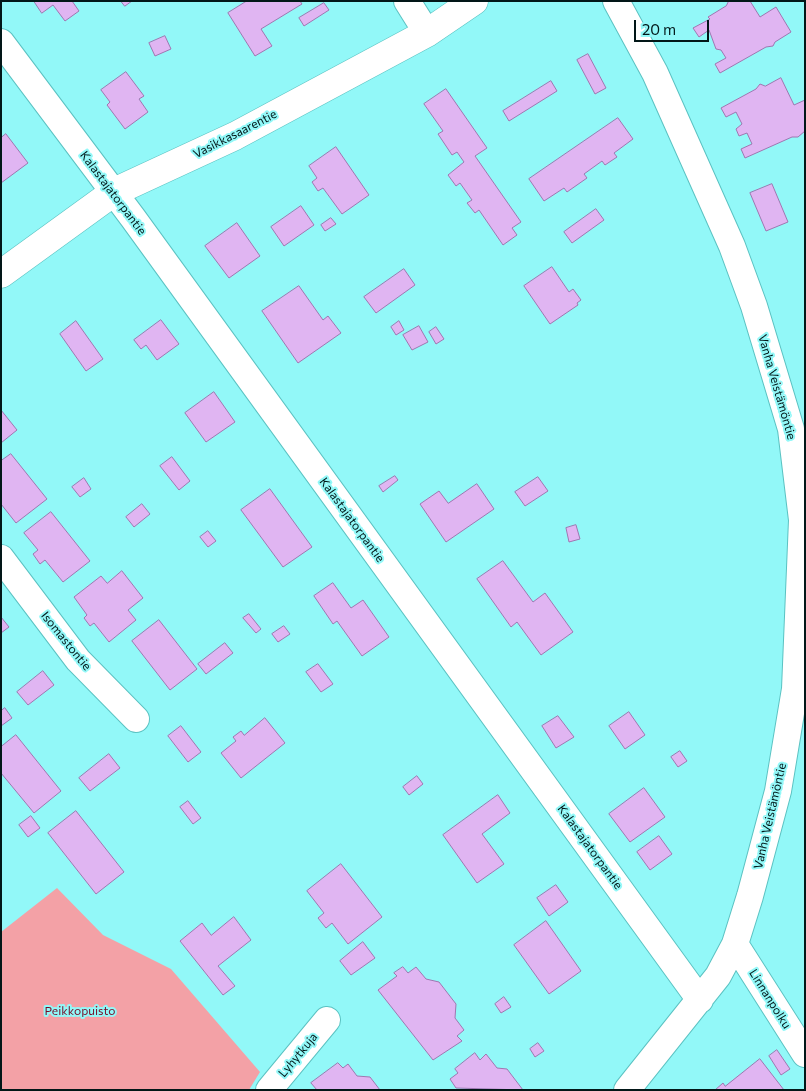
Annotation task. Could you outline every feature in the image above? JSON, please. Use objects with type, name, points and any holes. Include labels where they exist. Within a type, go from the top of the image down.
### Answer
[{"type":"street","points":[[407,1],[427,34]]},
{"type":"street","name":"Vasikkasaarentie","points":[[1,274],[114,192],[235,136],[427,34],[474,1]]},
{"type":"street","name":"Vanha Veistämöntie","points":[[616,1],[655,73],[732,246],[754,306],[791,429],[803,537],[794,698],[778,792],[735,944],[718,976],[627,1090]]},
{"type":"street","name":"Kalastajatorpantie","points":[[1,42],[114,192],[700,1000]]},
{"type":"street","name":"Isomastontie","points":[[1,558],[78,660],[136,719]]},
{"type":"street","name":"Linnanpolku","points":[[735,944],[805,1054]]},
{"type":"street","name":"Lyhytkuja","points":[[269,1090],[327,1020]]},
{"type":"green space","name":"Peikkopuisto","points":[[57,888],[103,935],[171,969],[260,1072],[249,1090],[1,1090],[1,932]]},
{"type":"building","points":[[34,1],[72,1],[79,11],[65,21],[53,5],[42,13]]},
{"type":"building","points":[[121,1],[132,1],[125,6]]},
{"type":"building","points":[[247,1],[300,1],[302,4],[261,29],[272,46],[255,56],[228,13]]},
{"type":"building","points":[[729,1],[750,1],[760,17],[776,7],[791,32],[775,42],[773,46],[766,47],[720,73],[715,64],[726,58],[721,50],[716,49],[709,30],[699,37],[693,28],[710,19],[708,17],[726,6]]},
{"type":"building","points":[[324,3],[329,10],[304,26],[299,18]]},
{"type":"building","points":[[165,36],[171,49],[155,56],[149,43]]},
{"type":"building","points":[[588,54],[606,88],[595,94],[577,60]]},
{"type":"building","points":[[126,72],[144,96],[139,99],[148,112],[125,129],[107,105],[110,102],[101,90]]},
{"type":"building","points":[[781,78],[794,105],[805,100],[805,131],[798,137],[792,137],[745,158],[741,149],[752,144],[747,133],[739,136],[736,129],[742,124],[736,112],[726,117],[721,108],[756,89],[760,84],[765,86]]},
{"type":"building","points":[[551,81],[557,91],[509,121],[503,111]]},
{"type":"building","points":[[446,89],[487,148],[475,156],[521,222],[512,228],[517,235],[503,245],[479,210],[475,213],[467,203],[472,200],[460,183],[456,186],[448,175],[464,162],[457,152],[452,155],[438,134],[443,131],[424,104]]},
{"type":"building","points":[[618,118],[633,139],[614,153],[617,157],[605,165],[602,161],[584,174],[587,178],[567,192],[564,188],[544,201],[529,179]]},
{"type":"building","points":[[6,134],[28,163],[1,183],[1,138]]},
{"type":"building","points":[[336,147],[369,195],[342,214],[323,188],[318,191],[312,182],[317,178],[309,166]]},
{"type":"building","points":[[772,184],[788,222],[766,231],[750,193]]},
{"type":"building","points":[[301,206],[314,225],[284,246],[271,227]]},
{"type":"building","points":[[596,209],[604,220],[572,243],[564,232]]},
{"type":"building","points":[[331,218],[336,224],[325,231],[321,225]]},
{"type":"building","points":[[237,223],[260,256],[229,278],[205,246]]},
{"type":"building","points":[[552,267],[569,292],[573,289],[581,300],[577,303],[578,305],[550,324],[524,286]]},
{"type":"building","points":[[404,269],[415,285],[376,313],[364,297]]},
{"type":"building","points":[[299,286],[323,320],[328,316],[341,333],[298,363],[262,311]]},
{"type":"building","points":[[161,320],[179,344],[157,360],[146,345],[141,349],[134,340]]},
{"type":"building","points":[[76,321],[103,359],[86,371],[60,334]]},
{"type":"building","points":[[399,321],[404,330],[396,335],[391,327]]},
{"type":"building","points":[[419,326],[428,342],[412,350],[403,335]]},
{"type":"building","points":[[436,327],[444,339],[436,344],[429,332]]},
{"type":"building","points":[[214,392],[235,422],[206,442],[185,413]]},
{"type":"building","points":[[1,410],[17,430],[1,443]]},
{"type":"building","points":[[11,454],[47,499],[16,523],[1,504],[1,461]]},
{"type":"building","points":[[172,457],[190,481],[179,490],[160,466]]},
{"type":"building","points":[[395,476],[398,480],[383,492],[379,486]]},
{"type":"building","points":[[538,477],[548,491],[525,506],[515,492]]},
{"type":"building","points":[[84,478],[91,489],[80,497],[72,487]]},
{"type":"building","points":[[477,484],[494,509],[446,542],[420,504],[439,491],[448,503]]},
{"type":"building","points":[[270,489],[312,547],[283,567],[241,510]]},
{"type":"building","points":[[142,504],[150,514],[134,527],[126,517]]},
{"type":"building","points":[[51,512],[90,561],[63,582],[45,560],[40,564],[33,554],[38,550],[24,533]]},
{"type":"building","points":[[576,525],[580,539],[569,542],[566,528]]},
{"type":"building","points":[[208,531],[216,541],[208,547],[200,537]]},
{"type":"building","points":[[503,561],[533,602],[545,593],[573,632],[541,655],[517,622],[511,627],[477,579]]},
{"type":"building","points":[[122,571],[143,598],[128,610],[136,620],[109,642],[94,623],[90,626],[84,618],[87,615],[74,597],[101,576],[107,583]]},
{"type":"building","points":[[333,583],[351,608],[363,600],[389,637],[362,656],[337,621],[333,624],[314,596]]},
{"type":"building","points":[[249,614],[261,629],[256,633],[243,618]]},
{"type":"building","points":[[1,617],[9,627],[1,633]]},
{"type":"building","points":[[159,620],[197,669],[170,690],[132,641]]},
{"type":"building","points":[[284,626],[290,634],[278,642],[272,634]]},
{"type":"building","points":[[225,643],[233,653],[206,674],[198,664]]},
{"type":"building","points":[[318,664],[333,684],[321,692],[306,672]]},
{"type":"building","points":[[43,671],[54,685],[28,705],[17,692]]},
{"type":"building","points":[[5,708],[12,718],[1,726],[1,711]]},
{"type":"building","points":[[629,712],[645,735],[625,749],[609,726]]},
{"type":"building","points":[[558,716],[574,737],[556,748],[542,726]]},
{"type":"building","points":[[265,718],[285,743],[241,778],[221,753],[236,741],[233,737],[241,731],[244,735]]},
{"type":"building","points":[[181,726],[201,752],[188,762],[168,736]]},
{"type":"building","points":[[16,735],[61,791],[34,813],[1,773],[1,747]]},
{"type":"building","points":[[680,751],[687,761],[678,767],[671,757]]},
{"type":"building","points":[[109,754],[120,768],[90,791],[79,778]]},
{"type":"building","points":[[417,776],[423,784],[409,795],[403,787]]},
{"type":"building","points":[[644,788],[665,817],[630,842],[609,814]]},
{"type":"building","points":[[498,795],[510,813],[482,834],[504,864],[477,883],[443,835]]},
{"type":"building","points":[[188,801],[201,818],[193,824],[180,807]]},
{"type":"building","points":[[76,811],[124,872],[96,894],[48,833]]},
{"type":"building","points":[[31,816],[40,828],[28,837],[19,825]]},
{"type":"building","points":[[659,836],[672,854],[650,870],[637,852]]},
{"type":"building","points":[[341,864],[382,917],[348,944],[332,923],[326,928],[318,918],[324,913],[307,891]]},
{"type":"building","points":[[556,885],[568,902],[549,916],[537,898]]},
{"type":"building","points":[[234,917],[251,940],[218,966],[235,986],[223,995],[180,941],[202,923],[211,935]]},
{"type":"building","points":[[546,921],[581,971],[549,994],[514,945]]},
{"type":"building","points":[[363,942],[375,958],[351,975],[340,961]]},
{"type":"building","points":[[403,967],[408,973],[416,967],[426,979],[439,982],[456,1004],[455,1018],[464,1030],[457,1036],[462,1041],[433,1060],[378,990],[397,976],[394,973]]},
{"type":"building","points":[[504,997],[511,1007],[501,1013],[495,1004]]},
{"type":"building","points":[[538,1043],[544,1051],[535,1057],[530,1049]]},
{"type":"building","points":[[777,1050],[790,1069],[781,1075],[769,1056]]},
{"type":"building","points":[[475,1053],[480,1060],[486,1054],[497,1068],[507,1069],[523,1090],[456,1088],[450,1079],[458,1073],[455,1069]]},
{"type":"building","points":[[760,1059],[784,1090],[715,1090],[723,1083],[725,1086]]},
{"type":"building","points":[[338,1063],[343,1068],[348,1064],[357,1076],[370,1077],[380,1090],[317,1090],[311,1083]]}]
